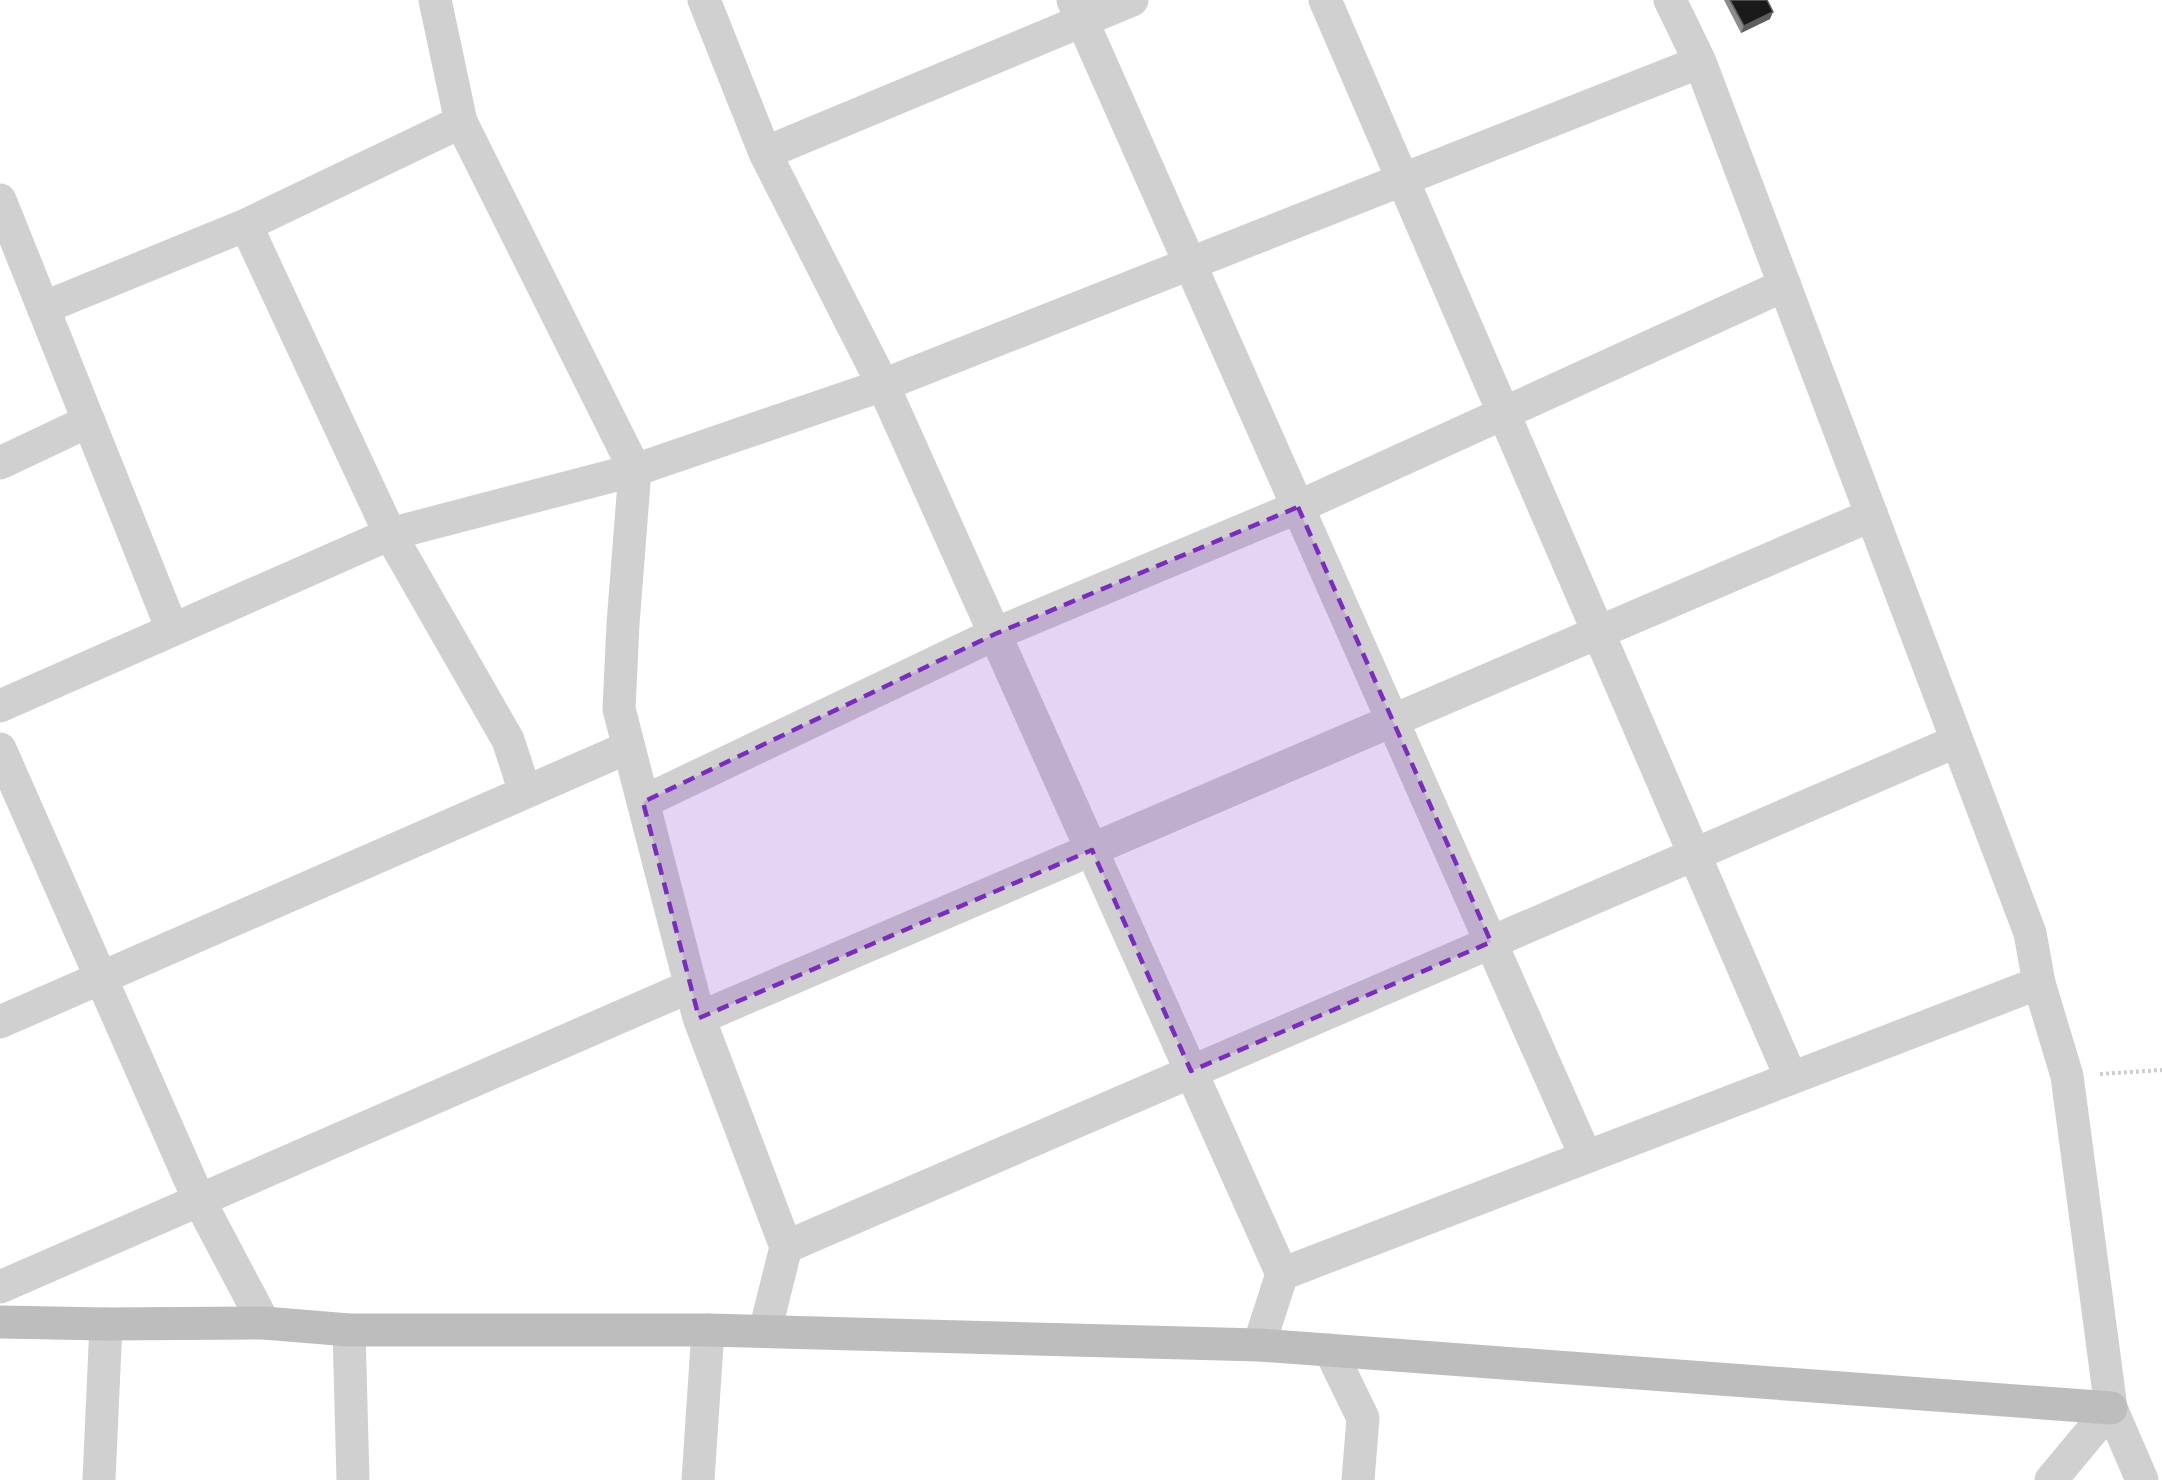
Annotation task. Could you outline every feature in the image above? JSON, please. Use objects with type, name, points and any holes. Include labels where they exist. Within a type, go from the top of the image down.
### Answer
[{"type":"street","points":[[435,0],[461,122],[635,470],[623,624],[620,708],[699,1018],[786,1247],[765,1331]]},
{"type":"street","points":[[704,0],[765,153],[883,385],[1282,1274],[1259,1345]]},
{"type":"street","points":[[765,153],[1078,10],[1132,0]]},
{"type":"street","points":[[1325,0],[1791,1078]]},
{"type":"street","points":[[1670,0],[1700,62],[2030,933],[2039,983],[2067,1076],[2111,1408],[2142,1480]]},
{"type":"street","points":[[1078,10],[1586,1157]]},
{"type":"street","points":[[0,706],[390,534],[635,470],[883,385],[1700,62]]},
{"type":"street","points":[[43,308],[246,225],[461,122]]},
{"type":"street","points":[[0,200],[172,629]]},
{"type":"street","points":[[246,225],[390,534],[508,740],[525,792]]},
{"type":"street","points":[[643,802],[995,634],[1298,507],[1785,285]]},
{"type":"street","points":[[0,463],[89,421]]},
{"type":"street","points":[[699,1018],[1872,515]]},
{"type":"street","points":[[786,1247],[1958,741]]},
{"type":"street","points":[[0,1022],[629,747]]},
{"type":"street","points":[[0,749],[199,1200],[264,1323]]},
{"type":"street","points":[[1282,1274],[2039,983]]},
{"type":"street","points":[[0,1287],[691,986]]},
{"type":"street","points":[[0,1322],[264,1323],[349,1330],[765,1331],[1259,1345],[2111,1408]]},
{"type":"street","points":[[99,1480],[106,1324]]},
{"type":"street","points":[[349,1330],[353,1480]]},
{"type":"street","points":[[698,1480],[708,1330]]},
{"type":"street","points":[[1330,1350],[1363,1418],[1358,1480]]},
{"type":"street","points":[[2051,1480],[2111,1408]]},
{"type":"path","points":[[2067,1076],[2162,1070]]},
{"type":"highlighted area","points":[[1298,507],[1491,942],[1191,1071],[1092,850],[699,1018],[643,802],[995,634]]},
{"type":"building","points":[[1730,0],[1767,0],[1773,12],[1744,26]]}]
